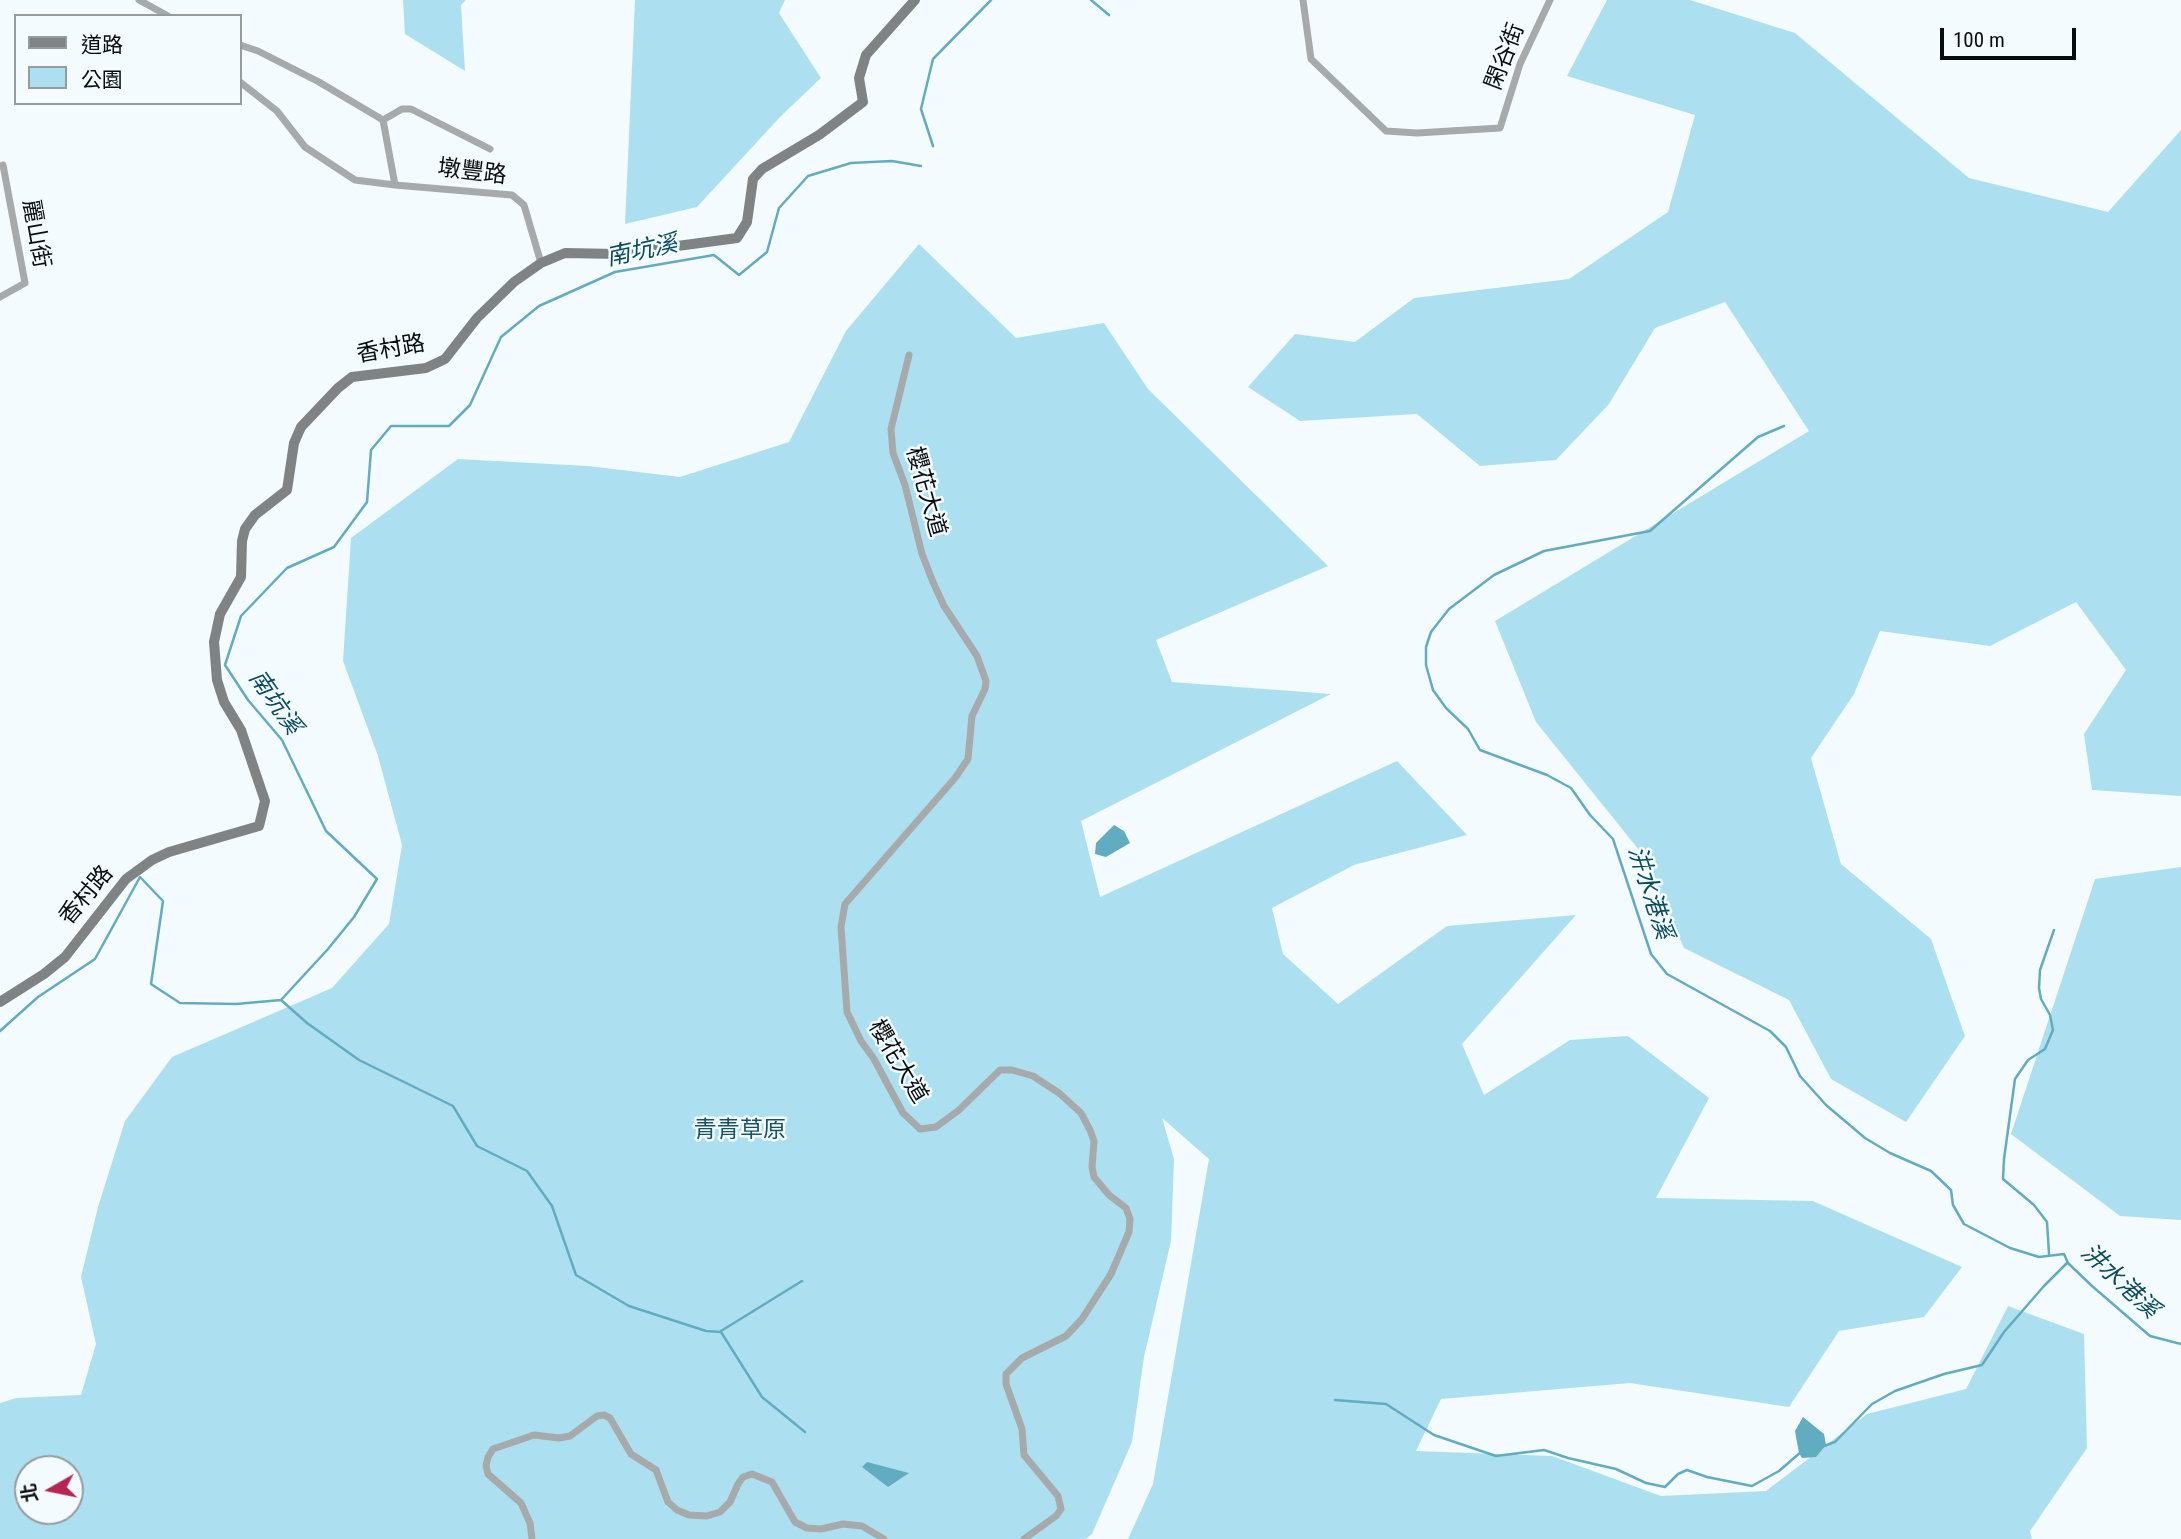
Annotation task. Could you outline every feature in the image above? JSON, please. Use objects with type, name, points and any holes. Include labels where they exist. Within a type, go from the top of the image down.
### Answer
[{"type":"street","points":[[139,0],[164,14]]},
{"type":"street","name":"香村路","points":[[0,1002],[65,957],[126,879],[152,860],[169,852],[260,825],[265,801],[241,730],[224,702],[217,680],[214,642],[220,614],[241,577],[245,529],[256,514],[287,490],[296,437],[301,427],[352,377],[426,368],[439,363],[477,318],[514,282],[541,263],[565,253],[618,254],[737,238],[747,222],[754,179],[762,169],[819,135],[863,102],[859,78],[866,55],[915,0]]},
{"type":"street","name":"閑谷街","points":[[1303,0],[1311,60],[1386,131],[1417,132],[1500,128],[1520,64],[1550,0]]},
{"type":"street","points":[[242,46],[319,82],[383,120],[395,185]]},
{"type":"street","name":"墩豐路","points":[[242,84],[277,111],[305,147],[355,180],[512,195],[524,205],[541,263]]},
{"type":"street","name":"墩豐路","points":[[383,120],[402,109],[411,109],[490,149]]},
{"type":"street","name":"麗山街","points":[[0,297],[24,283],[3,165]]},
{"type":"street","name":"櫻花大道","points":[[909,355],[891,429],[893,453],[905,485],[922,554],[933,582],[944,606],[977,656],[986,681],[972,716],[968,758],[955,778],[845,904],[841,927],[847,1012],[903,1113],[920,1129],[936,1127],[959,1110],[1000,1070],[1012,1070],[1033,1076],[1059,1093],[1081,1113],[1090,1130],[1094,1141],[1094,1177],[1109,1195],[1126,1208],[1130,1219],[1129,1232],[1111,1274],[1082,1319],[1066,1336],[1022,1358],[1006,1374],[1006,1384],[1022,1429],[1024,1455],[1058,1496],[1061,1509],[1056,1516],[1024,1539]]},
{"type":"street","points":[[532,1539],[530,1523],[520,1503],[488,1474],[488,1457],[493,1449],[534,1435],[559,1438],[570,1436],[597,1416],[604,1415],[610,1418],[631,1454],[656,1471],[668,1502],[677,1510],[689,1515],[707,1516],[720,1512],[730,1502],[738,1484],[744,1477],[752,1474],[772,1482],[795,1522],[807,1528],[821,1529],[843,1524],[863,1526],[884,1539]]},
{"type":"green space","points":[[403,0],[466,0],[461,5],[465,71],[405,34]]},
{"type":"green space","points":[[635,0],[785,0],[779,13],[821,78],[781,116],[697,207],[625,224]]},
{"type":"green space","points":[[1607,0],[1690,0],[1795,33],[1969,178],[2108,212],[2181,130],[2181,796],[2092,790],[2084,734],[2126,670],[2076,602],[1990,646],[1880,631],[1854,694],[1811,758],[1841,864],[1931,939],[1965,1036],[1906,1122],[1831,1079],[1789,1000],[1684,948],[1643,855],[1536,722],[1495,621],[1809,431],[1725,302],[1655,328],[1609,404],[1556,460],[1480,466],[1417,414],[1300,421],[1248,387],[1295,334],[1355,342],[1414,298],[1569,279],[1668,212],[1695,115],[1567,76]]},
{"type":"green space","name":"青青草原","points":[[919,244],[1016,338],[1104,323],[1148,389],[1328,566],[1156,640],[1172,682],[1331,694],[1081,821],[1100,897],[1397,761],[1467,835],[1354,865],[1272,908],[1283,954],[1338,1004],[1447,926],[1576,915],[1462,1044],[1484,1095],[1570,1040],[1628,1036],[1709,1098],[1656,1198],[1813,1201],[1962,1267],[1924,1317],[1839,1331],[1789,1407],[1630,1383],[1441,1399],[1416,1451],[1552,1456],[1661,1496],[1766,1491],[1867,1414],[1966,1389],[2008,1306],[2084,1334],[2087,1448],[2030,1531],[2032,1539],[1128,1539],[1153,1484],[1209,1159],[1162,1118],[1174,1159],[1171,1241],[1144,1357],[1132,1442],[1092,1534],[1086,1539],[0,1539],[0,1403],[16,1398],[81,1395],[96,1344],[81,1277],[98,1207],[125,1121],[172,1057],[332,988],[389,924],[402,845],[378,756],[343,661],[351,538],[458,459],[588,466],[680,477],[789,442],[846,331]]},
{"type":"green space","points":[[2181,867],[2181,1220],[2120,1216],[2011,1134],[2095,879]]},
{"type":"shaded area","points":[[1114,825],[1124,831],[1130,843],[1106,857],[1095,854],[1096,843]]},
{"type":"shaded area","points":[[1803,1417],[1824,1434],[1826,1445],[1816,1457],[1802,1458],[1799,1453],[1795,1431]]},
{"type":"shaded area","points":[[867,1462],[909,1473],[888,1487],[862,1467]]},
{"type":"waterway","name":"南坑溪","points":[[933,146],[921,109],[933,59],[991,0]]},
{"type":"waterway","points":[[1091,0],[1109,15]]},
{"type":"waterway","name":"南坑溪","points":[[0,1031],[38,997],[95,959],[140,877],[163,901],[151,984],[180,1003],[236,1004],[281,1000],[354,917],[377,879],[326,831],[282,740],[248,700],[225,665],[241,616],[287,568],[334,547],[367,502],[371,450],[391,426],[449,426],[470,405],[501,337],[539,306],[615,272],[714,255],[739,275],[767,252],[779,208],[808,176],[851,163],[892,161],[921,166]]},
{"type":"waterway","name":"汫水港溪","points":[[1784,426],[1758,437],[1650,531],[1544,551],[1494,575],[1449,609],[1431,632],[1426,647],[1426,665],[1433,690],[1446,708],[1468,729],[1480,750],[1547,775],[1571,788],[1590,815],[1613,839],[1651,954],[1667,974],[1770,1031],[1786,1047],[1800,1076],[1826,1105],[1865,1138],[1890,1153],[1931,1171],[1951,1190],[1953,1205],[1964,1224],[2010,1248],[2039,1257],[2064,1254],[2068,1263],[2092,1286],[2150,1336],[2181,1344]]},
{"type":"waterway","points":[[2049,1254],[2047,1222],[2034,1205],[2003,1179],[2015,1079],[2028,1060],[2045,1049],[2053,1030],[2039,988],[2040,970],[2054,930]]},
{"type":"waterway","points":[[281,1000],[307,1023],[359,1060],[453,1106],[477,1146],[527,1171],[552,1206],[576,1275],[629,1306],[706,1331],[721,1332],[762,1397],[805,1432]]},
{"type":"waterway","points":[[1824,1446],[1835,1442],[1872,1404],[1895,1391],[1944,1374],[1982,1365],[2004,1332],[2067,1263]]},
{"type":"waterway","points":[[721,1331],[802,1281]]},
{"type":"waterway","points":[[1335,1400],[1386,1404],[1434,1435],[1496,1456],[1544,1450],[1616,1469],[1646,1483],[1665,1487],[1678,1474],[1687,1470],[1752,1486],[1779,1471],[1801,1452]]}]
